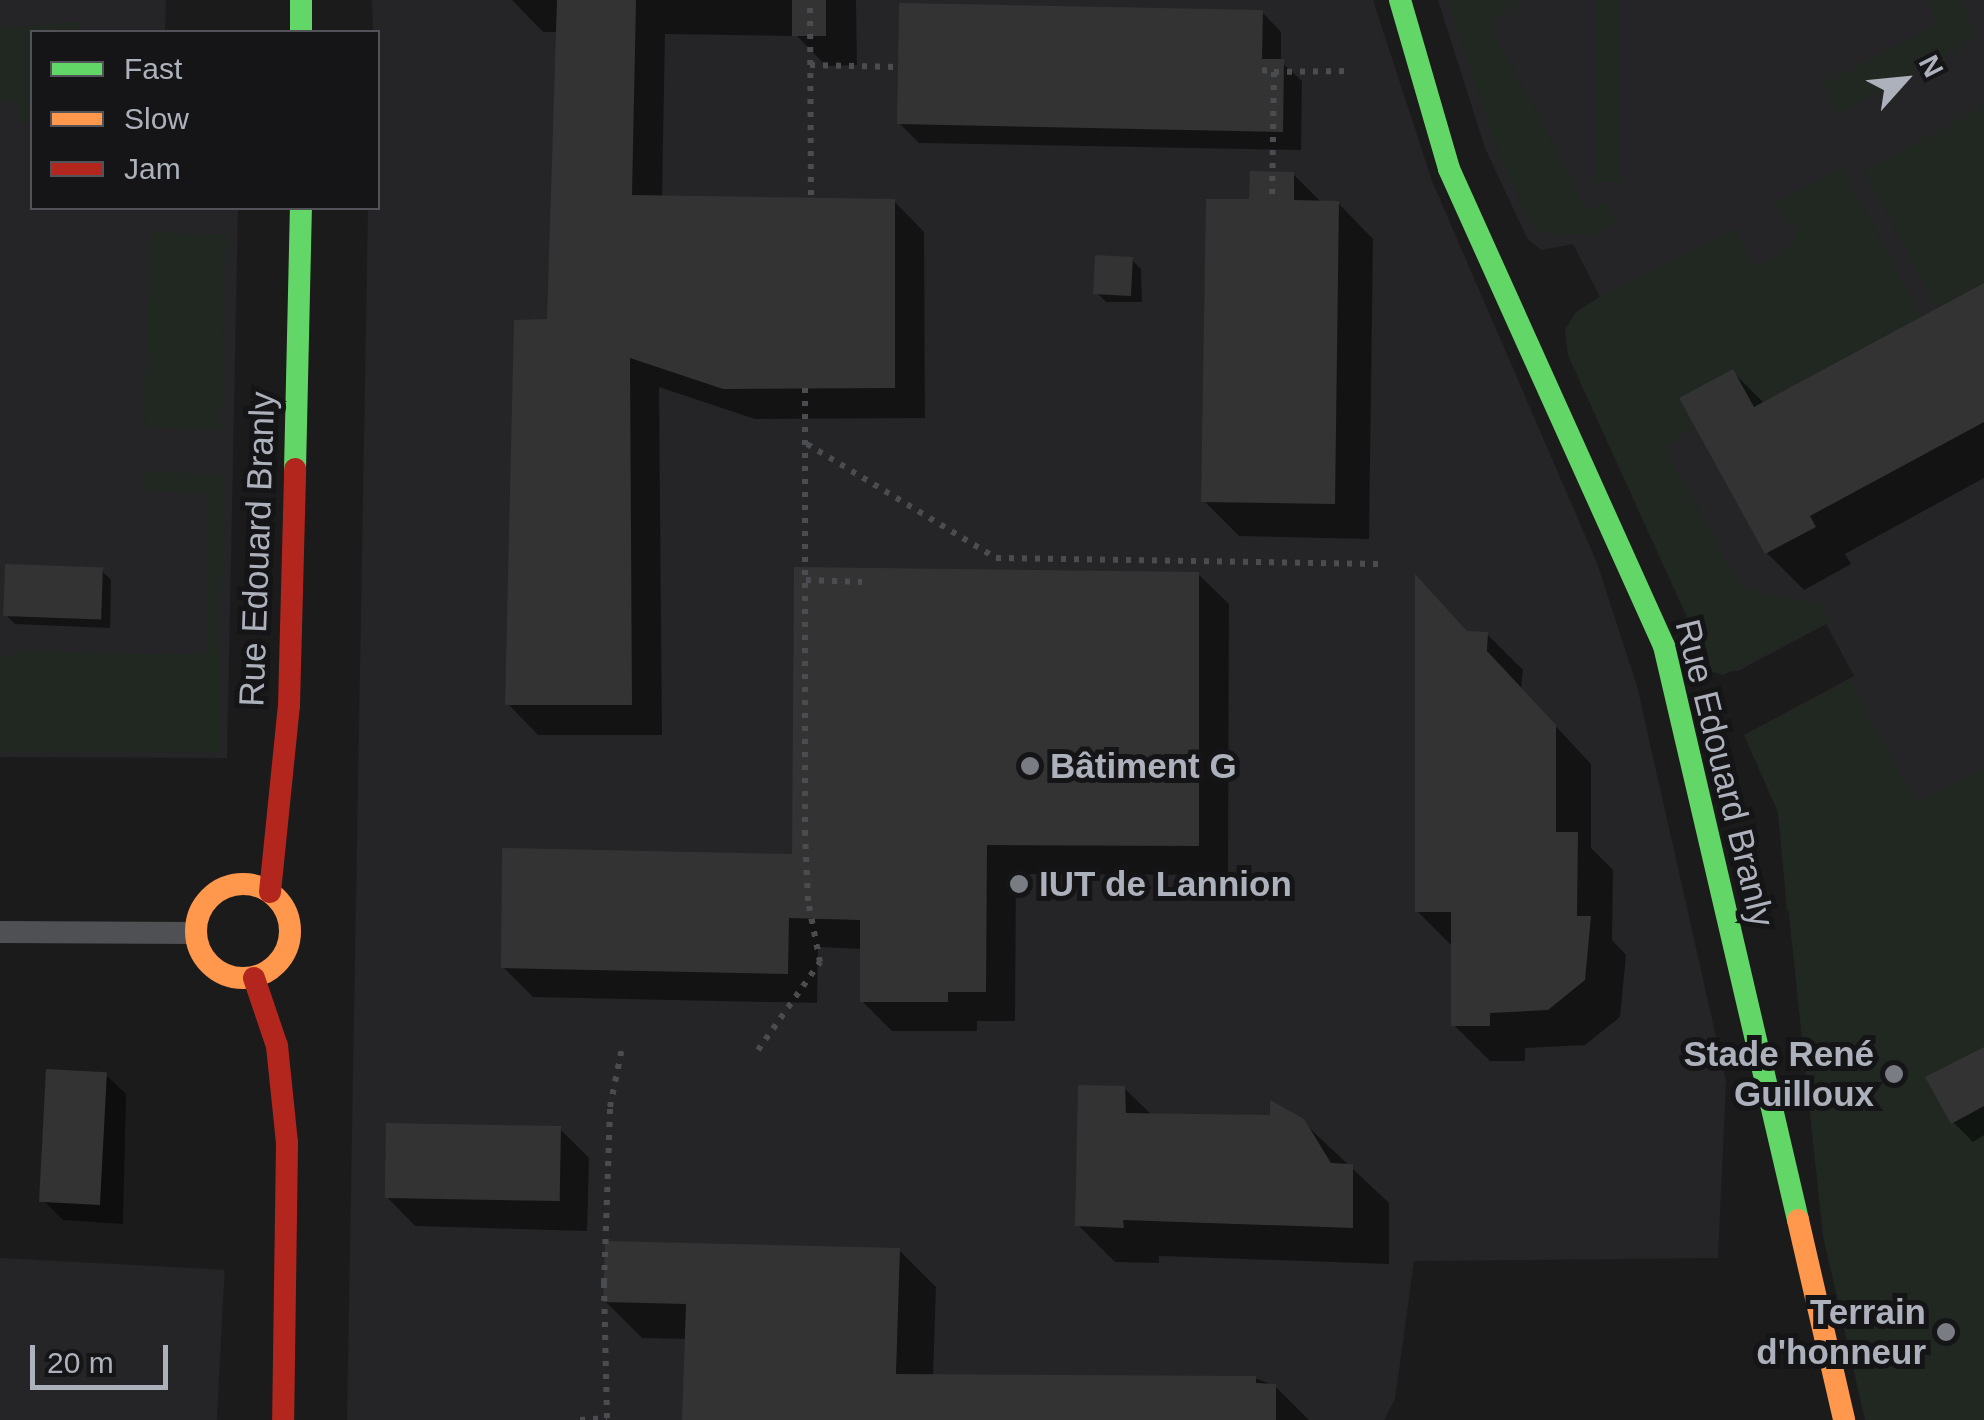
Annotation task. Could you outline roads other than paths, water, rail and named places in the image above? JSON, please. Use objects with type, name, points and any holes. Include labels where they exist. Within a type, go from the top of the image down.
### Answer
[{"type":"street","points":[[301,0],[301,30]]},
{"type":"street","name":"Rue Edouard Branly","points":[[1400,0],[1449,168],[1664,646],[1844,1420]]},
{"type":"street","name":"Rue Edouard Branly","points":[[254,978],[283,958],[290,940],[283,905],[270,892],[289,705],[301,210]]},
{"type":"street","points":[[270,892],[242,884],[214,894],[203,905],[196,934],[214,970],[254,978],[277,1046],[287,1143],[283,1420]]},
{"type":"lane","points":[[0,932],[196,934]]},
{"type":"place","name":"Bâtiment G","points":[[1030,766]]},
{"type":"place","name":"IUT de Lannion","points":[[1019,884]]},
{"type":"place","name":"Stade René Guilloux","points":[[1894,1074]]},
{"type":"place","name":"Terrain d'honneur","points":[[1946,1332]]}]
